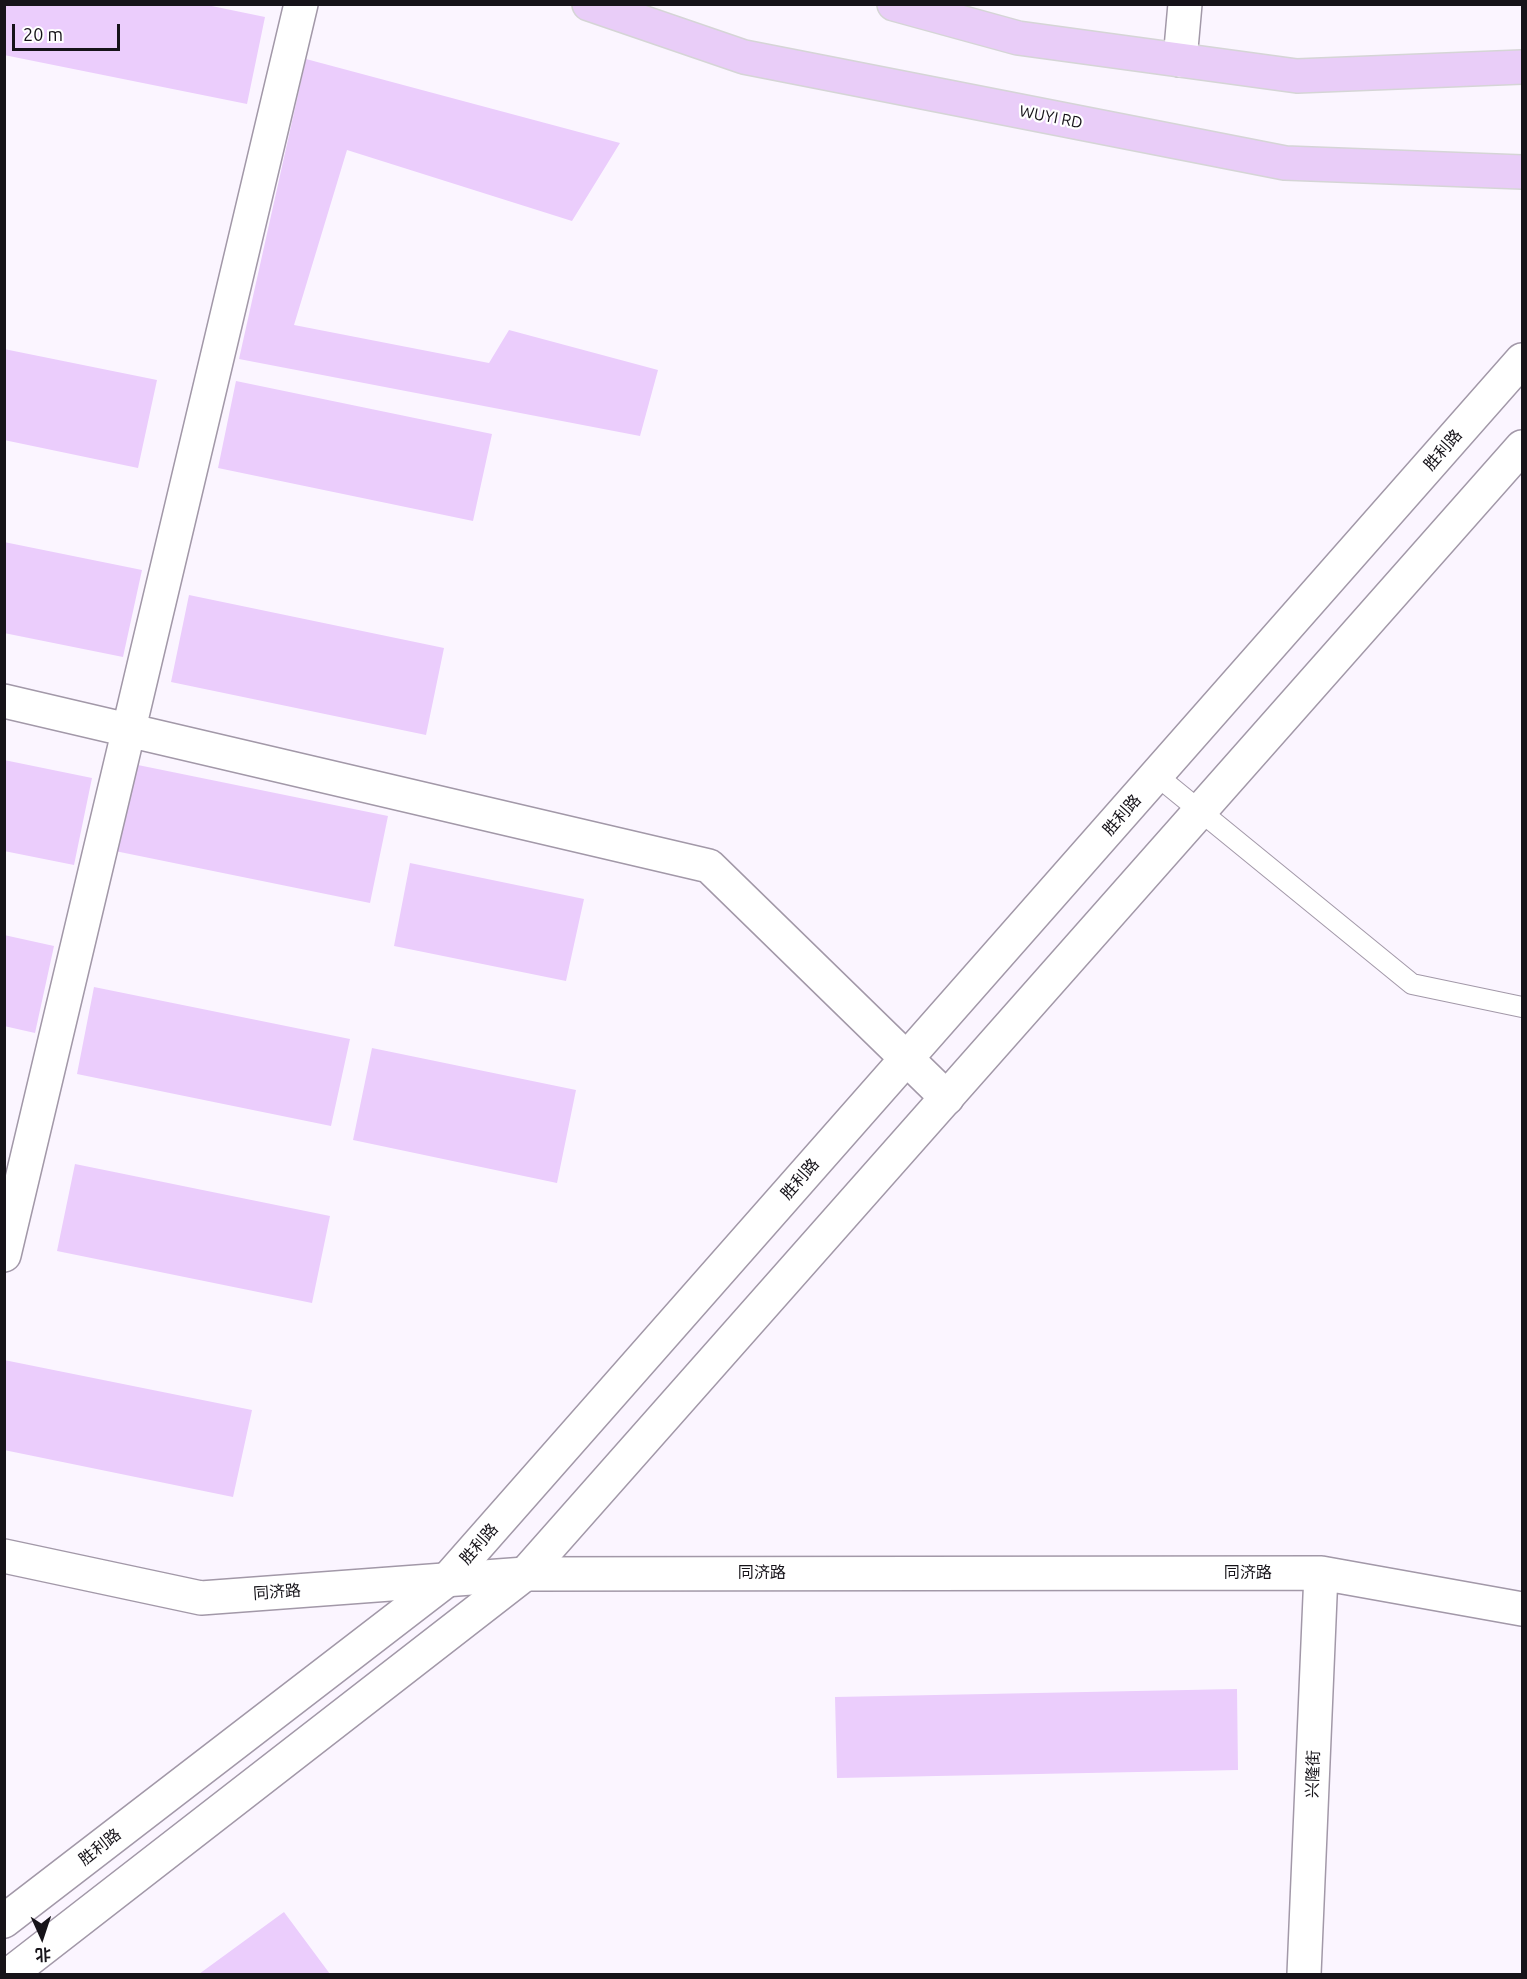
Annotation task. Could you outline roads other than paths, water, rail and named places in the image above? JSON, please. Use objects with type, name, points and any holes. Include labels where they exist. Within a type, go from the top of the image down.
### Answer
[{"type":"main road","name":"WUYI RD","points":[[589,4],[744,57],[1285,163],[1522,172]]},
{"type":"main road","points":[[894,4],[1018,38],[1297,76],[1522,67]]},
{"type":"street","points":[[4,1255],[301,4]]},
{"type":"street","points":[[1180,60],[1185,4]]},
{"type":"street","name":"胜利路","points":[[4,1921],[447,1580],[1522,360]]},
{"type":"street","points":[[10,1974],[525,1574],[1522,447]]},
{"type":"street","points":[[4,701],[709,866],[947,1098]]},
{"type":"street","name":"同济路","points":[[4,1556],[201,1598],[525,1574],[1321,1573],[1522,1610]]},
{"type":"street","name":"兴隆街","points":[[1304,1974],[1321,1573]]},
{"type":"lane","points":[[1156,775],[1412,984],[1522,1006]]}]
